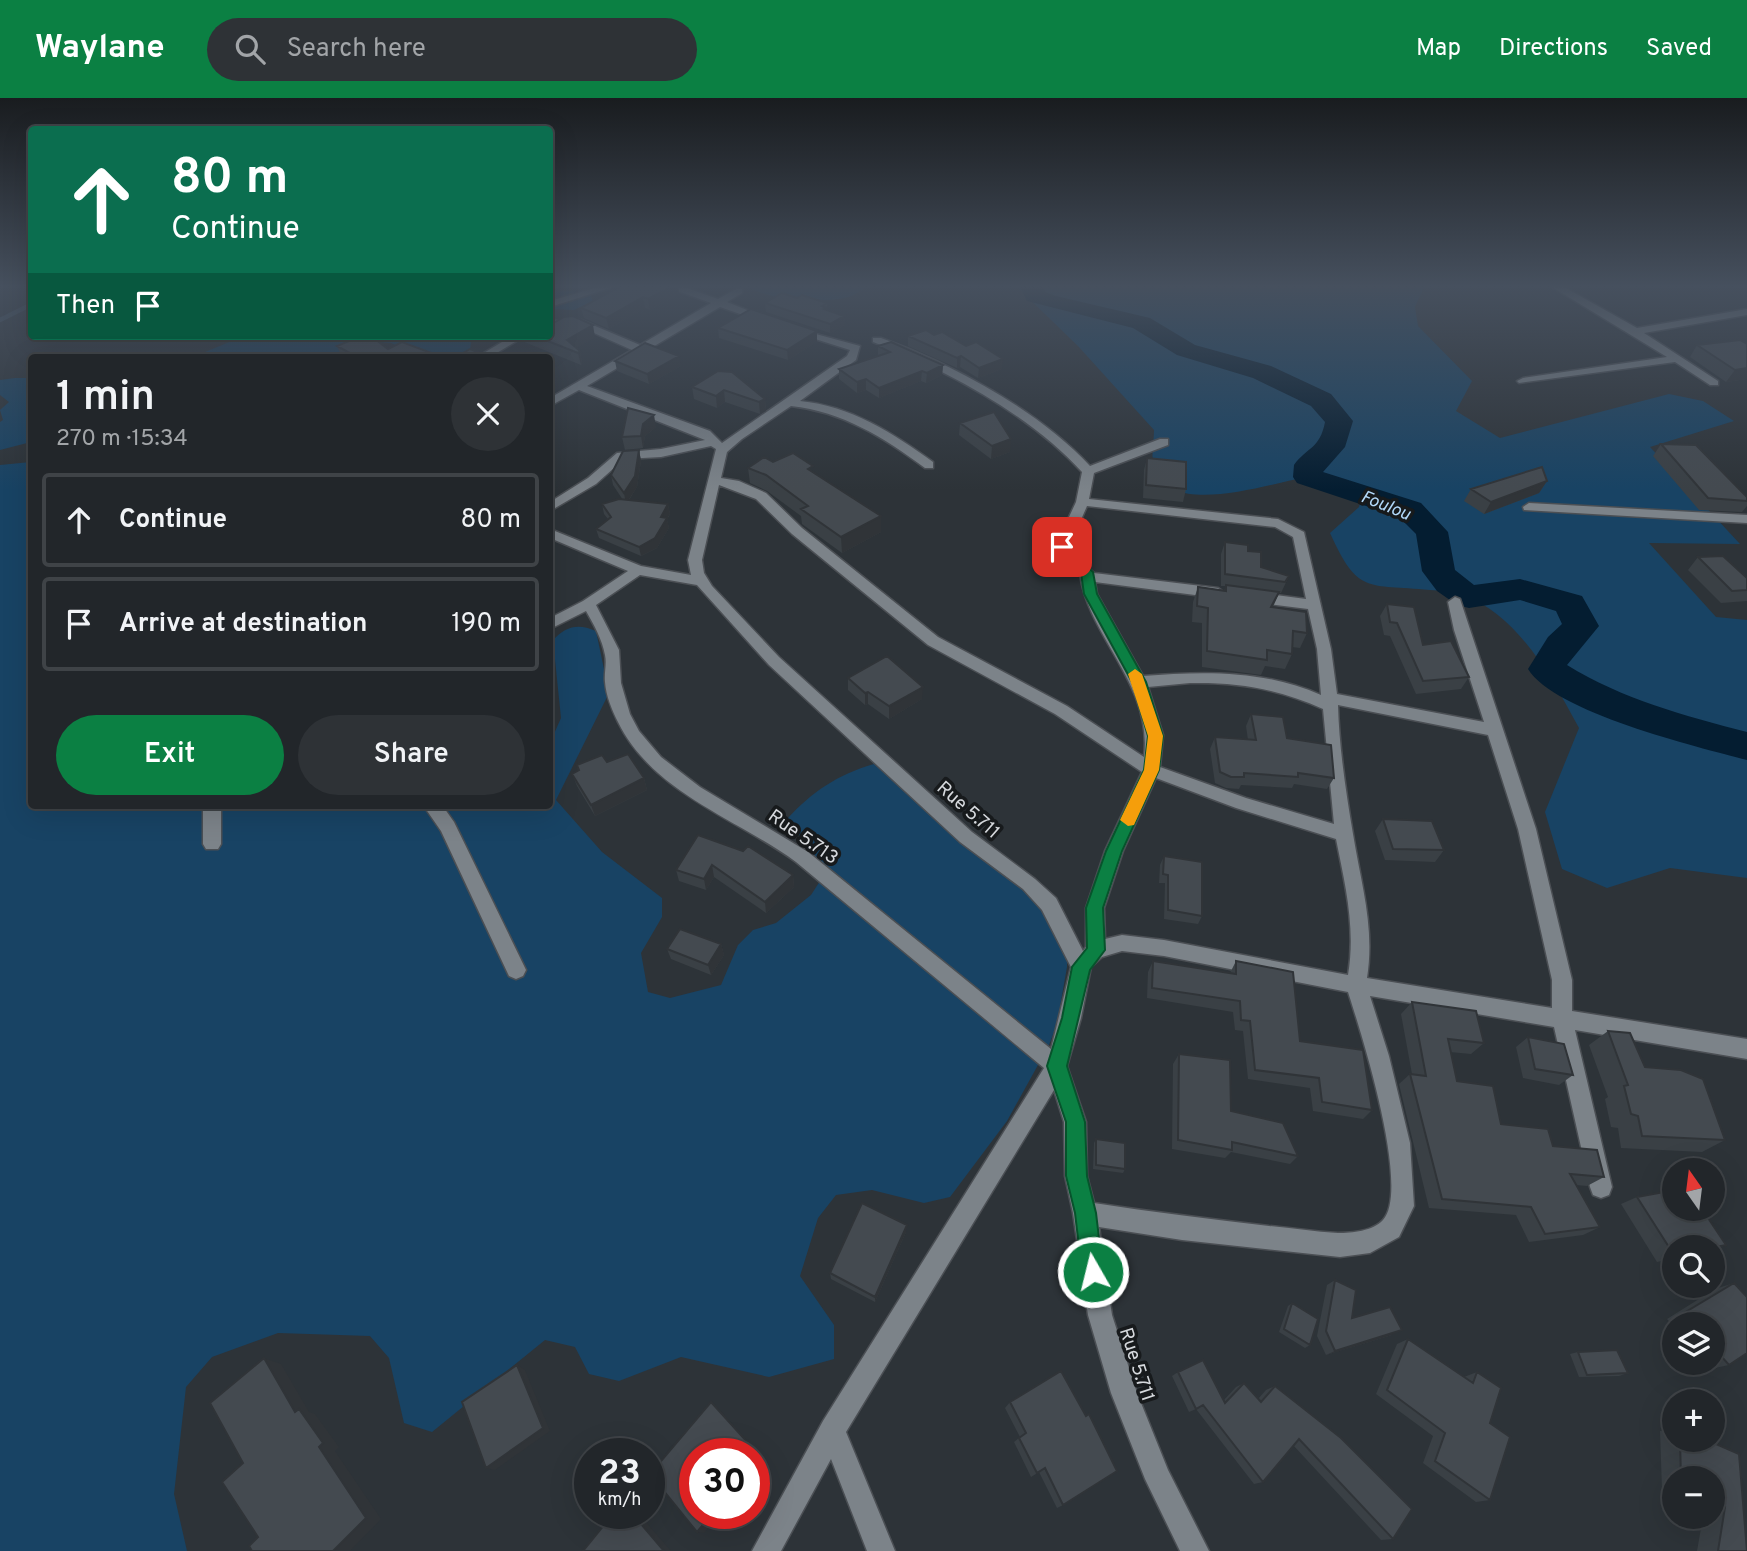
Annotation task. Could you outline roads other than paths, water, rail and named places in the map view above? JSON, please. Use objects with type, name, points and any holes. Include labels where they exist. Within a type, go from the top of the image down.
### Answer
[{"type":"street","points":[[553,401],[626,355]]},
{"type":"street","points":[[553,505],[592,481],[621,456],[718,446],[738,436],[791,403],[853,355]]},
{"type":"street","points":[[918,355],[1048,435],[1069,450],[1088,471]]},
{"type":"street","points":[[1668,355],[1714,383]]},
{"type":"street","points":[[1523,381],[1674,359]]},
{"type":"street","points":[[578,386],[706,434],[718,446]]},
{"type":"street","points":[[791,403],[821,407],[853,416],[889,437],[929,466]]},
{"type":"street","points":[[1088,471],[1164,442]]},
{"type":"street","points":[[553,534],[638,570],[701,581],[695,560],[718,446]]},
{"type":"street","points":[[1088,471],[1082,502],[1062,547],[1065,555],[1089,577],[1313,605]]},
{"type":"street","points":[[713,480],[735,484],[761,496],[797,531],[840,563],[933,641],[1061,710],[1151,770],[1242,803],[1345,834]]},
{"type":"street","points":[[1082,502],[1278,523],[1291,528],[1299,535],[1324,649],[1345,834],[1359,907],[1362,950],[1356,985],[1379,1056],[1399,1143],[1403,1206],[1391,1229],[1370,1241],[1340,1245],[1182,1228],[1085,1213]]},
{"type":"street","points":[[1529,506],[1747,519]]},
{"type":"street","points":[[553,622],[588,604],[638,570]]},
{"type":"street","points":[[1089,577],[1090,594],[1139,682],[1155,736],[1151,770],[1114,851],[1095,908],[1096,950]]},
{"type":"street","name":"Rue 5.711","points":[[701,581],[737,624],[817,702],[966,837],[1029,884],[1049,904],[1081,967]]},
{"type":"street","points":[[1455,602],[1527,829],[1562,981],[1562,1017],[1601,1187]]},
{"type":"street","name":"Rue 5.713","points":[[588,604],[599,620],[613,657],[613,684],[625,723],[638,743],[680,782],[802,856],[953,981],[1002,1026],[1057,1066]]},
{"type":"street","points":[[1139,682],[1195,677],[1247,678],[1279,684],[1330,702],[1494,730]]},
{"type":"street","points":[[212,809],[212,844]]},
{"type":"street","points":[[435,809],[448,827],[516,970]]},
{"type":"street","points":[[766,1551],[832,1430],[1057,1066],[1071,1018],[1081,967],[1096,950],[1122,943],[1164,948],[1356,985],[1747,1049]]},
{"type":"street","name":"Rue 5.711","points":[[1057,1066],[1076,1122],[1076,1176],[1085,1213],[1100,1315],[1124,1393],[1158,1479],[1195,1551]]},
{"type":"street","points":[[832,1430],[881,1551]]},
{"type":"waterway","name":"Foulou","points":[[1203,355],[1262,372],[1321,400],[1339,421],[1338,428],[1326,452],[1309,465],[1308,477],[1410,510],[1432,532],[1438,571],[1449,583],[1469,597],[1509,589],[1531,591],[1570,604],[1581,626],[1561,646],[1546,669],[1584,693],[1681,729],[1747,746]]}]
